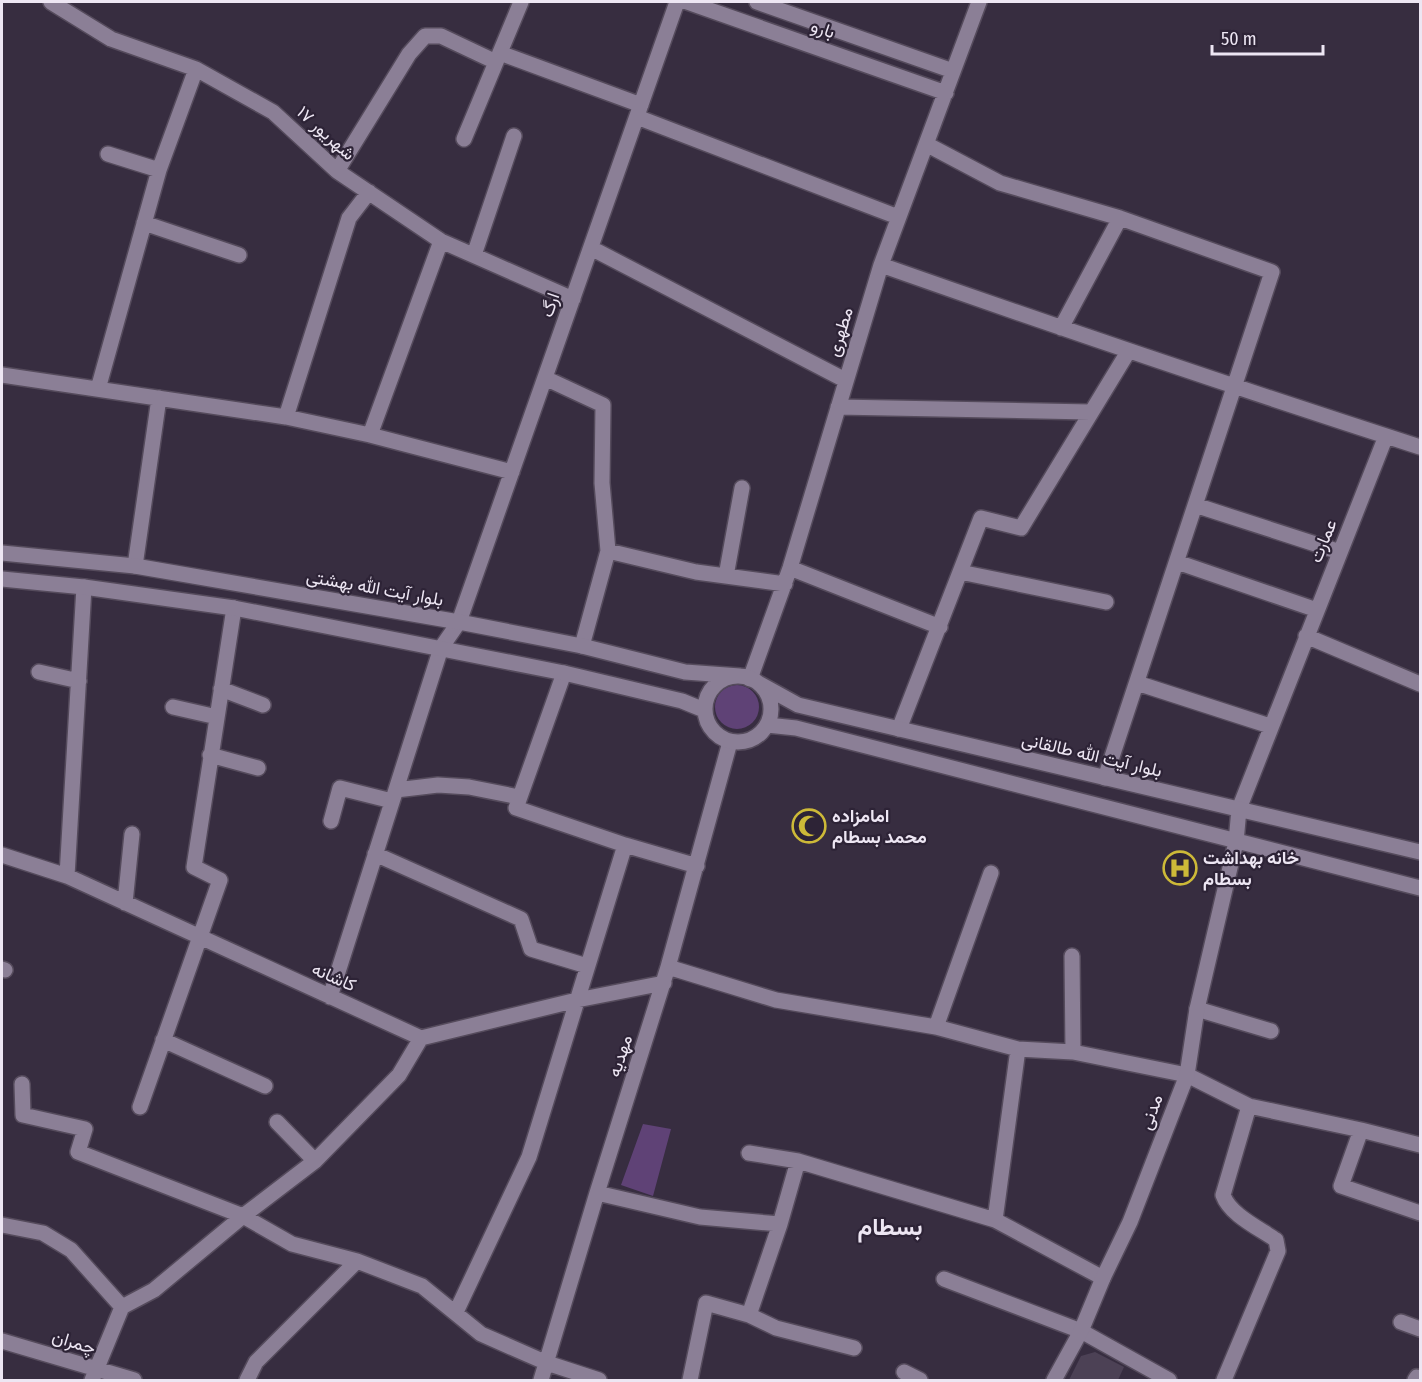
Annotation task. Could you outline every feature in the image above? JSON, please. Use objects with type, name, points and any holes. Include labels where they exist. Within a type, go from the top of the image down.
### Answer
[{"type":"street","name":"۱۷ شهریور","points":[[51,2],[111,39],[196,69],[273,112],[337,171],[441,241],[573,299]]},
{"type":"street","points":[[465,139],[521,2]]},
{"type":"street","name":"ارگ","points":[[330,997],[441,648],[459,622],[677,2]]},
{"type":"street","name":"بارو","points":[[687,2],[946,93]]},
{"type":"street","name":"بارو","points":[[757,2],[780,5],[953,71]]},
{"type":"street","name":"مطهری","points":[[750,680],[785,584],[881,265],[980,2]]},
{"type":"street","points":[[337,171],[409,54],[425,36],[441,36],[639,111],[898,217]]},
{"type":"street","points":[[98,389],[159,170],[196,69]]},
{"type":"street","points":[[474,255],[514,136]]},
{"type":"street","points":[[926,144],[1000,183],[1120,218],[1272,272],[1105,777]]},
{"type":"street","points":[[108,154],[159,170]]},
{"type":"street","points":[[286,417],[349,218],[369,192]]},
{"type":"street","points":[[1061,328],[1120,218]]},
{"type":"street","points":[[144,223],[239,255]]},
{"type":"street","points":[[370,435],[441,241]]},
{"type":"street","points":[[591,248],[845,380]]},
{"type":"street","points":[[881,265],[1128,352],[1420,447]]},
{"type":"street","points":[[899,729],[981,518],[1021,528],[1128,352]]},
{"type":"street","points":[[2,375],[286,417],[370,435],[512,472]]},
{"type":"street","points":[[545,378],[603,405],[602,483],[608,551],[582,646]]},
{"type":"street","points":[[135,566],[159,398]]},
{"type":"street","points":[[838,406],[1090,412]]},
{"type":"street","name":"عمارت","points":[[1236,842],[1239,809],[1386,436]]},
{"type":"street","points":[[726,576],[742,488]]},
{"type":"street","points":[[1195,505],[1340,552]]},
{"type":"street","points":[[608,551],[696,572],[785,584]]},
{"type":"street","name":"بلوار آیت الله بهشتی","points":[[2,553],[135,566],[459,622],[582,646],[685,672],[750,680]]},
{"type":"street","points":[[1177,562],[1317,610]]},
{"type":"street","points":[[790,568],[940,627]]},
{"type":"street","points":[[960,572],[1106,602]]},
{"type":"street","points":[[2,579],[84,587],[234,608],[564,673],[682,700],[704,710]]},
{"type":"street","points":[[68,876],[84,587]]},
{"type":"street","points":[[140,1107],[220,880],[194,867],[234,608]]},
{"type":"street","points":[[1306,636],[1420,684]]},
{"type":"street","points":[[39,672],[79,681]]},
{"type":"street","points":[[564,673],[516,808],[625,845],[697,866]]},
{"type":"street","points":[[729,677],[750,680],[767,693],[771,714],[767,725],[761,734],[752,740],[741,743],[720,738],[706,721],[704,710],[706,699],[719,682],[729,677]]},
{"type":"street","name":"بلوار آیت الله طالقانی","points":[[750,680],[798,705],[1420,852]]},
{"type":"street","points":[[1137,683],[1270,726]]},
{"type":"street","points":[[221,689],[263,705]]},
{"type":"street","points":[[173,707],[217,717]]},
{"type":"street","points":[[767,725],[796,728],[1420,888]]},
{"type":"street","name":"مهدیه","points":[[542,1380],[597,1193],[664,983],[730,742]]},
{"type":"street","points":[[210,755],[258,768]]},
{"type":"street","points":[[331,820],[340,788],[394,796],[438,785],[458,786],[519,797]]},
{"type":"street","points":[[125,903],[132,834]]},
{"type":"street","name":"مدنی","points":[[1054,1380],[1081,1331],[1130,1222],[1187,1075],[1197,1009],[1236,842]]},
{"type":"street","points":[[456,1312],[529,1157],[625,845]]},
{"type":"street","points":[[375,854],[521,919],[531,949],[587,966]]},
{"type":"street","name":"کاشانه","points":[[2,855],[68,876],[421,1038]]},
{"type":"street","points":[[936,1027],[992,873]]},
{"type":"street","points":[[1072,956],[1073,1052]]},
{"type":"street","points":[[668,967],[776,1000],[936,1027],[1018,1049],[1073,1052],[1187,1075],[1249,1106],[1420,1145]]},
{"type":"street","points":[[94,1375],[122,1307],[154,1290],[243,1216],[315,1161],[399,1075],[421,1038],[577,999],[664,983]]},
{"type":"street","points":[[1197,1009],[1271,1031]]},
{"type":"street","points":[[163,1040],[265,1086]]},
{"type":"street","points":[[995,1220],[1018,1049]]},
{"type":"street","points":[[22,1084],[23,1115],[85,1129],[78,1152],[243,1216],[292,1244],[357,1261],[422,1286],[481,1334],[547,1363],[599,1380]]},
{"type":"street","points":[[1224,1380],[1278,1251],[1276,1240],[1232,1209],[1223,1195],[1249,1106]]},
{"type":"street","points":[[277,1122],[315,1161]]},
{"type":"street","points":[[1361,1130],[1341,1186],[1420,1212]]},
{"type":"street","points":[[749,1153],[798,1161],[995,1220],[1103,1278]]},
{"type":"street","points":[[750,1315],[798,1161]]},
{"type":"street","points":[[597,1193],[699,1217],[780,1224]]},
{"type":"street","points":[[2,1225],[43,1233],[71,1250],[122,1307]]},
{"type":"street","points":[[247,1380],[255,1362],[357,1261]]},
{"type":"street","points":[[944,1279],[1081,1331],[1169,1380]]},
{"type":"street","points":[[690,1380],[706,1303],[750,1315],[776,1328],[854,1348]]},
{"type":"street","points":[[1401,1322],[1420,1329]]},
{"type":"street","name":"چمران","points":[[2,1341],[94,1375],[134,1380]]},
{"type":"street","points":[[904,1372],[920,1380]]},
{"type":"street","points":[[1415,1380],[1417,1377],[1420,1378]]},
{"type":"shaded area","points":[[737,685],[753,691],[759,707],[753,723],[737,729],[721,723],[715,707],[721,691]]},
{"type":"shaded area","points":[[643,1124],[671,1129],[653,1196],[621,1185]]},
{"type":"building","points":[[1095,1352],[1124,1367],[1118,1380],[1069,1380],[1081,1356]]},
{"type":"place","name":"امامزاده محمد بسطام","points":[[809,826]]},
{"type":"place","name":"خانه بهداشت بسطام","points":[[1180,868]]},
{"type":"district","name":"بسطام","points":[[890,1227]]}]
